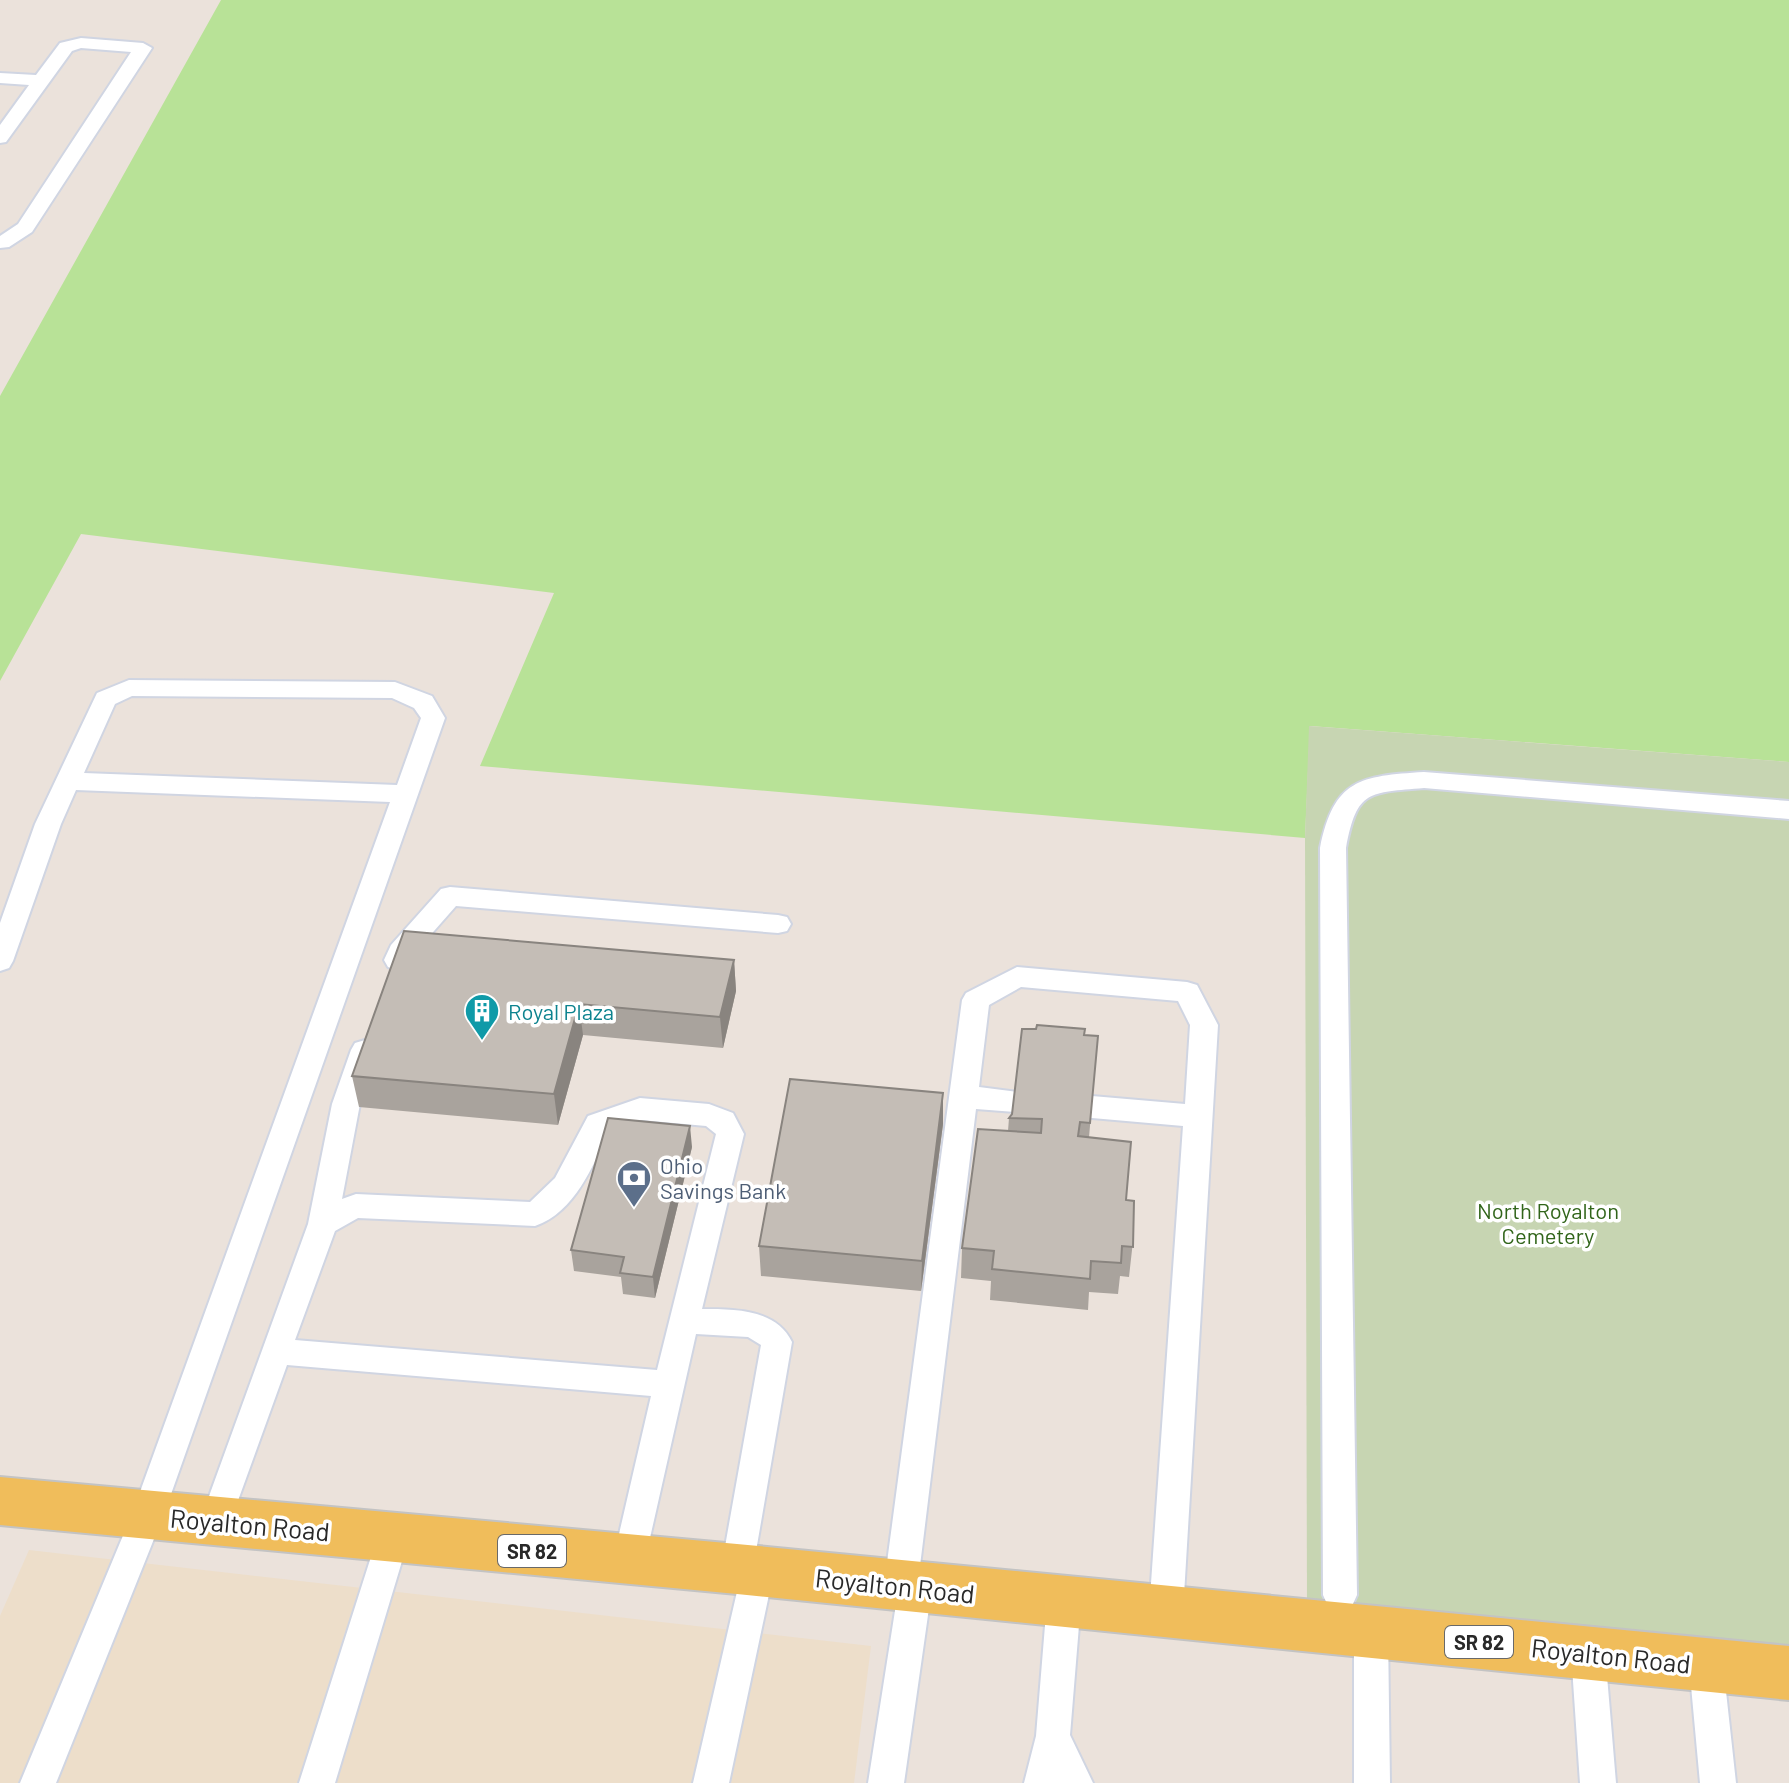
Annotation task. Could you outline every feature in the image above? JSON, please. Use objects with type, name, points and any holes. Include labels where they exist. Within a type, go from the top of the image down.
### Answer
[{"type":"main road","name":"Royalton Road","points":[[0,1501],[1166,1612],[1356,1613],[1588,1652],[1789,1673]]},
{"type":"lane","points":[[0,138],[66,47],[72,44],[143,48],[25,228],[1,244]]},
{"type":"lane","points":[[0,78],[41,81]]},
{"type":"lane","points":[[0,961],[48,824],[105,699],[129,688],[395,690],[423,702],[433,718],[148,1514],[38,1783]]},
{"type":"lane","points":[[1372,1783],[1356,1613],[1333,848],[1344,803],[1368,784],[1424,780],[1789,810]]},
{"type":"lane","points":[[67,781],[406,794]]},
{"type":"lane","points":[[390,980],[400,952],[450,896],[778,924]]},
{"type":"lane","points":[[886,1783],[976,1000],[1017,977],[1187,992],[1204,1025],[1166,1612]]},
{"type":"lane","points":[[216,1521],[323,1224],[346,1104],[375,1021]]},
{"type":"lane","points":[[964,1097],[1015,1101]]},
{"type":"lane","points":[[1092,1107],[1198,1116]]},
{"type":"lane","points":[[323,1224],[334,1215],[356,1206],[535,1214],[554,1203],[575,1172],[598,1124],[640,1109],[709,1115],[723,1121],[730,1134],[629,1560]]},
{"type":"lane","points":[[685,1321],[750,1325],[765,1330],[777,1342],[748,1570],[711,1783]]},
{"type":"lane","points":[[276,1351],[669,1384]]},
{"type":"lane","points":[[317,1783],[393,1538]]},
{"type":"lane","points":[[1063,1779],[1053,1736],[1064,1601]]},
{"type":"lane","points":[[1588,1652],[1598,1783]]},
{"type":"lane","points":[[1706,1664],[1718,1783]]},
{"type":"shaded area","points":[[29,1550],[871,1646],[854,1783],[0,1783],[0,1616]]},
{"type":"green space","points":[[221,0],[1789,0],[1789,762],[1310,726],[1305,838],[480,766],[554,593],[81,534],[0,681],[0,396]]},
{"type":"green space","name":"North Royalton Cemetery","points":[[1309,726],[1789,762],[1789,1652],[1307,1608],[1305,838]]},
{"type":"building","name":"Royal Plaza","points":[[404,931],[734,960],[720,1017],[579,1004],[554,1094],[352,1076]]},
{"type":"building","points":[[1037,1025],[1085,1029],[1084,1035],[1098,1036],[1090,1123],[1080,1122],[1078,1136],[1131,1142],[1126,1200],[1134,1201],[1133,1247],[1122,1246],[1121,1263],[1091,1261],[1090,1279],[992,1269],[994,1251],[962,1248],[978,1129],[1041,1133],[1042,1119],[1009,1118],[1022,1029],[1036,1029]]},
{"type":"building","points":[[790,1079],[943,1093],[922,1261],[759,1246]]},
{"type":"building","name":"Ohio Savings Bank","points":[[608,1118],[690,1126],[653,1277],[620,1273],[624,1257],[571,1250]]},
{"type":"place","name":"Royal Plaza","points":[[482,1042]]},
{"type":"place","name":"Ohio Savings Bank","points":[[634,1209]]}]
